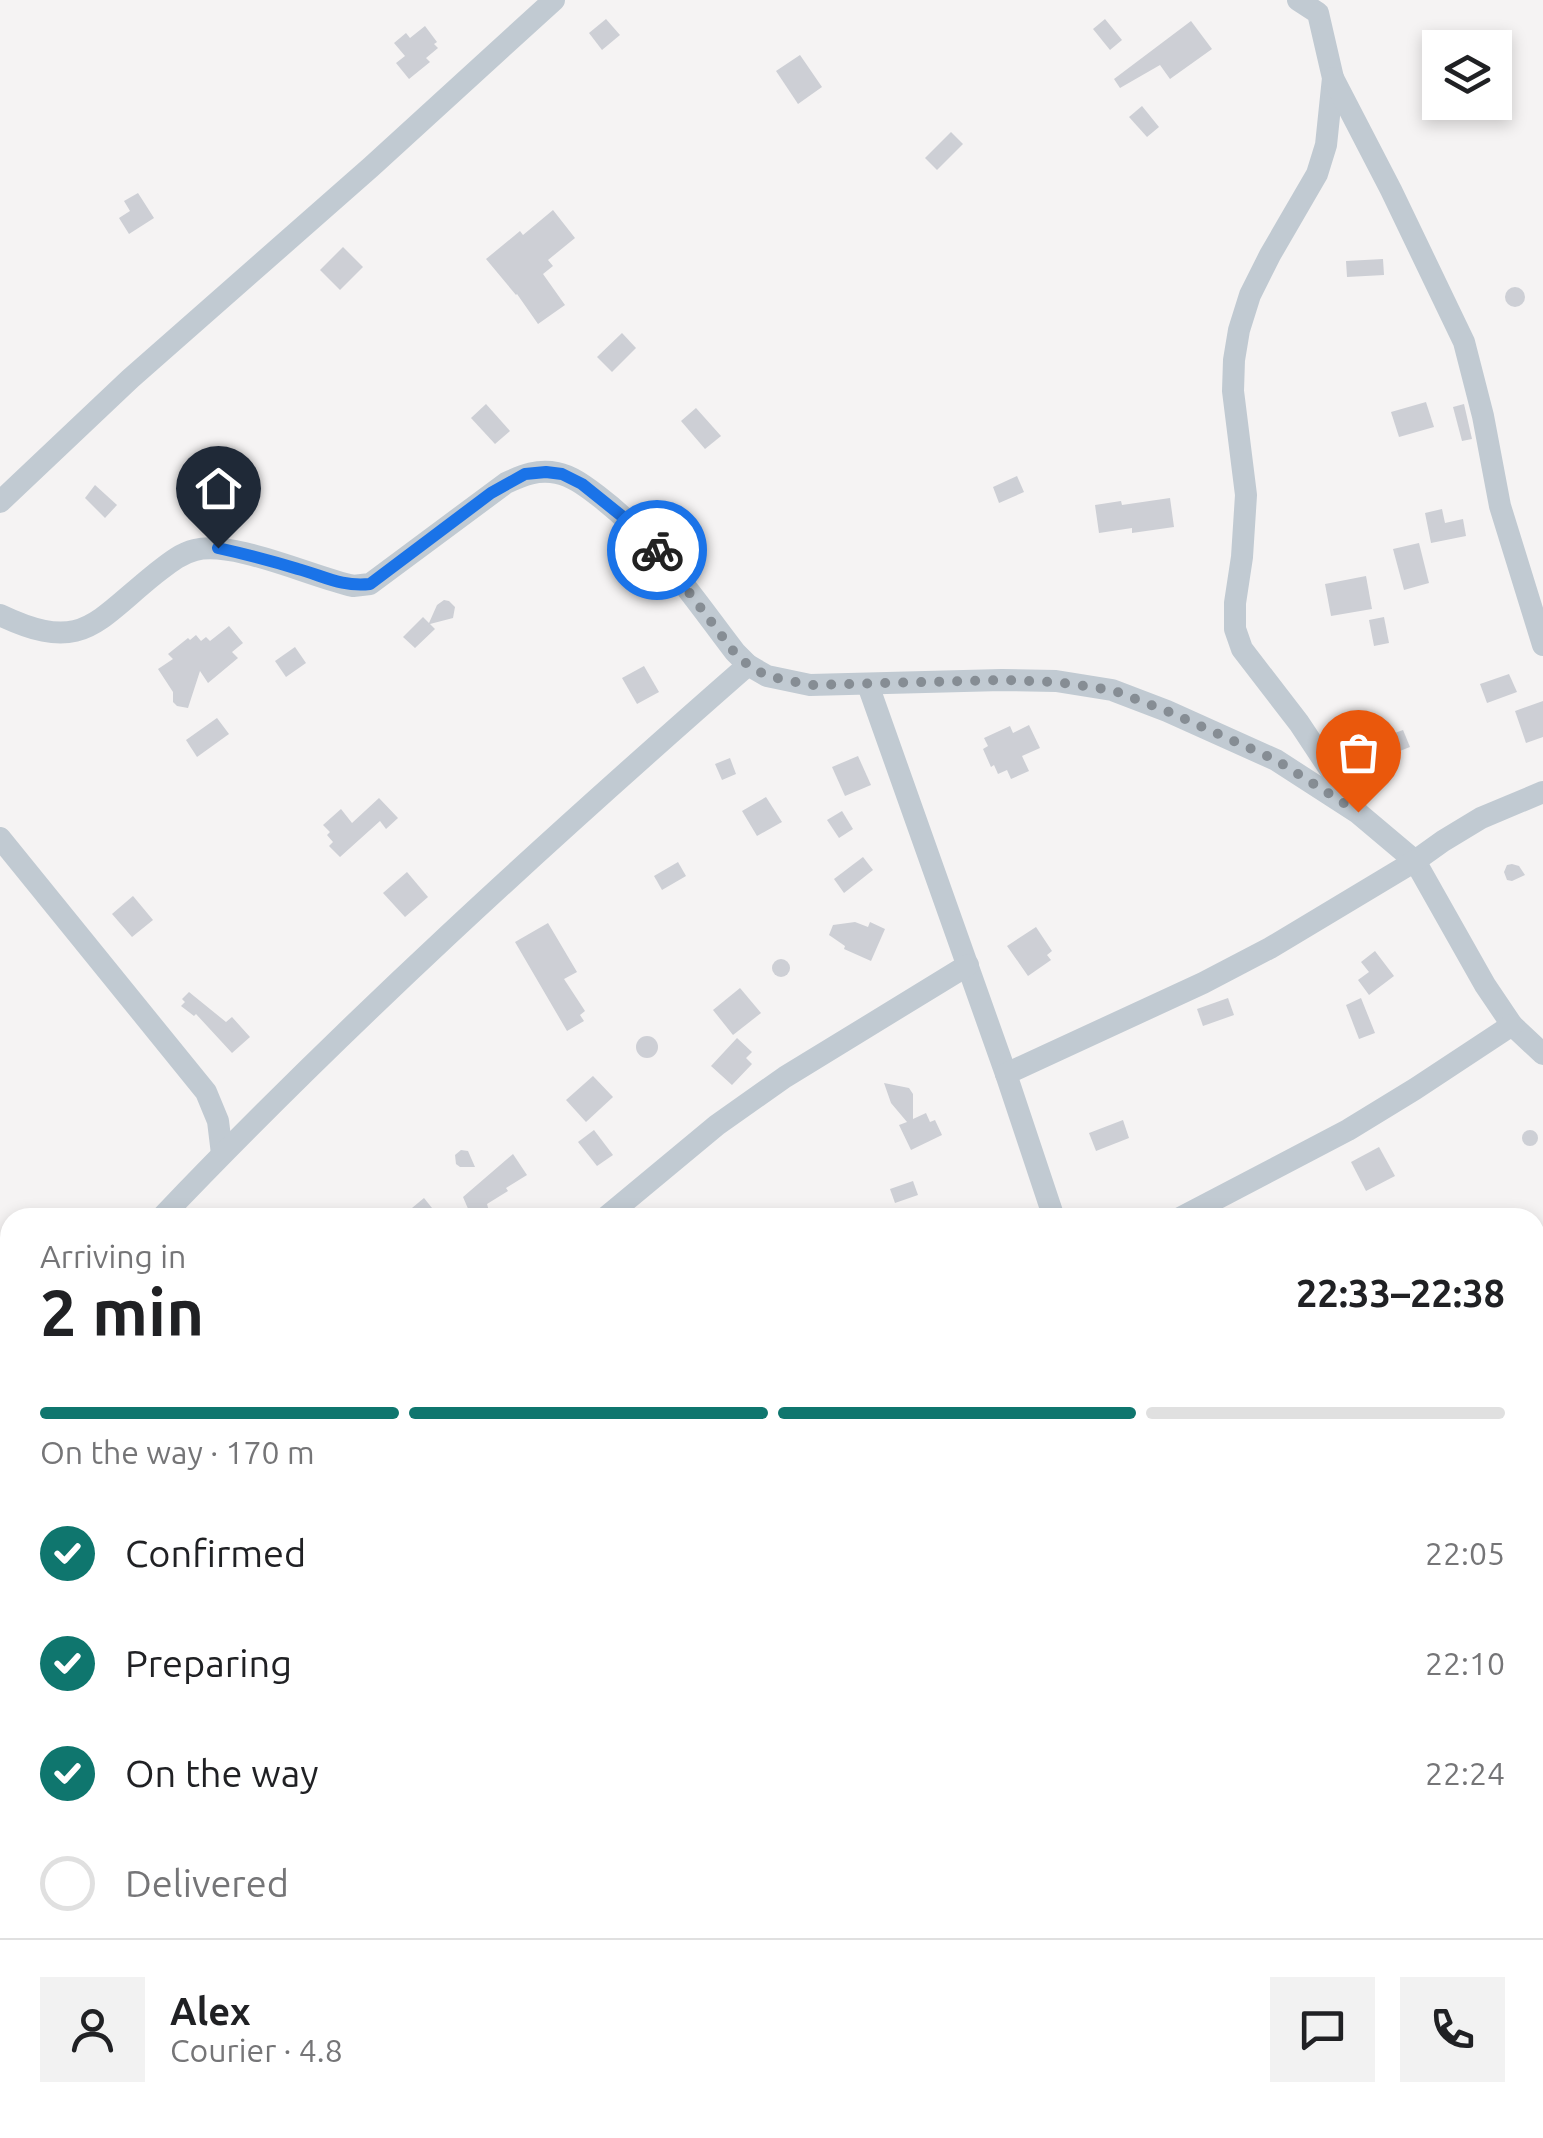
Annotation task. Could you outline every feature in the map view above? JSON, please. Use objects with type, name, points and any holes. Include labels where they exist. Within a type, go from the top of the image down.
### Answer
[{"type":"street","points":[[0,502],[130,379],[554,0]]},
{"type":"street","points":[[1298,0],[1318,13],[1333,78],[1464,342],[1500,506],[1543,645]]},
{"type":"street","points":[[1333,78],[1326,145],[1317,174],[1270,254],[1250,294],[1239,330],[1233,391],[1246,495],[1235,603],[1242,649],[1299,723],[1358,812]]},
{"type":"street","points":[[0,616],[54,635],[75,632],[109,613],[175,558],[197,549],[218,548],[254,556],[352,586],[370,584],[491,493],[525,474],[562,474],[582,484],[633,525],[660,554],[734,652],[767,676],[810,685],[1002,680],[1112,690],[1276,760],[1358,812],[1415,861],[1461,946],[1512,1026],[1543,1054]]},
{"type":"street","points":[[171,1208],[389,990],[580,812],[748,665]]},
{"type":"street","points":[[868,685],[1051,1208]]},
{"type":"street","points":[[1006,1074],[1270,948],[1481,818],[1543,792]]},
{"type":"street","points":[[0,838],[206,1092],[218,1122],[222,1154]]},
{"type":"street","points":[[633,1207],[717,1125],[785,1077],[968,965]]},
{"type":"street","points":[[1199,1208],[1348,1130],[1512,1026]]},
{"type":"building","points":[[606,19],[620,35],[602,50],[589,33]]},
{"type":"building","points":[[1105,19],[1122,40],[1110,50],[1093,29]]},
{"type":"building","points":[[1191,21],[1212,49],[1170,79],[1160,65],[1120,88],[1114,79]]},
{"type":"building","points":[[425,26],[438,48],[426,58],[430,62],[409,79],[396,63],[405,56],[394,43],[406,33],[410,38]]},
{"type":"building","points":[[800,55],[822,87],[798,104],[776,71]]},
{"type":"building","points":[[1142,106],[1159,127],[1147,137],[1129,117]]},
{"type":"building","points":[[951,132],[963,144],[937,170],[925,158]]},
{"type":"building","points":[[138,193],[154,218],[129,234],[119,218],[130,211],[124,201]]},
{"type":"building","points":[[553,210],[575,238],[548,260],[553,266],[543,274],[565,305],[538,324],[486,259]]},
{"type":"building","points":[[343,247],[363,267],[340,290],[320,270]]},
{"type":"building","points":[[1383,259],[1384,275],[1347,277],[1346,261]]},
{"type":"building","points":[[1515,287],[1525,297],[1515,307],[1505,297]]},
{"type":"building","points":[[622,333],[636,348],[612,372],[597,357]]},
{"type":"building","points":[[1426,402],[1434,427],[1399,437],[1391,412]]},
{"type":"building","points":[[486,404],[510,431],[495,444],[471,418]]},
{"type":"building","points":[[1464,404],[1472,439],[1462,441],[1453,407]]},
{"type":"building","points":[[696,408],[721,436],[705,449],[681,421]]},
{"type":"building","points":[[1017,476],[1024,492],[999,503],[993,487]]},
{"type":"building","points":[[95,485],[117,505],[105,518],[85,498]]},
{"type":"building","points":[[1170,498],[1174,527],[1099,533],[1095,505]]},
{"type":"building","points":[[1442,509],[1445,523],[1463,519],[1466,536],[1431,543],[1425,513]]},
{"type":"building","points":[[1419,543],[1429,583],[1404,590],[1393,549]]},
{"type":"building","points":[[1366,576],[1372,609],[1331,616],[1325,584]]},
{"type":"building","points":[[444,600],[455,607],[453,618],[430,624],[435,629],[415,648],[403,637],[423,617],[429,623],[437,605]]},
{"type":"building","points":[[1384,617],[1389,643],[1374,646],[1369,620]]},
{"type":"building","points":[[229,626],[243,643],[232,652],[238,658],[208,683],[200,671],[188,708],[177,706],[158,669],[173,659],[168,654],[188,638],[196,635],[201,641],[206,637],[210,641]]},
{"type":"building","points":[[295,647],[306,663],[286,677],[275,661]]},
{"type":"building","points":[[644,666],[659,692],[637,704],[622,678]]},
{"type":"building","points":[[1509,674],[1517,692],[1487,703],[1480,684]]},
{"type":"building","points":[[1543,701],[1543,737],[1526,743],[1515,711]]},
{"type":"building","points":[[217,718],[229,734],[197,757],[186,740]]},
{"type":"building","points":[[1029,725],[1040,748],[1022,756],[1029,771],[1011,779],[1007,770],[998,774],[983,749],[988,746],[984,738],[1010,726],[1013,733]]},
{"type":"building","points":[[1403,730],[1410,747],[1369,763],[1362,745]]},
{"type":"building","points":[[858,756],[871,785],[845,796],[832,767]]},
{"type":"building","points":[[730,758],[736,774],[722,780],[715,764]]},
{"type":"building","points":[[766,797],[782,822],[757,836],[742,811]]},
{"type":"building","points":[[379,798],[398,818],[386,829],[380,821],[340,857],[329,846],[333,842],[323,825],[341,809],[352,823]]},
{"type":"building","points":[[842,811],[853,829],[839,838],[827,820]]},
{"type":"building","points":[[863,857],[873,870],[844,893],[834,879]]},
{"type":"building","points":[[678,862],[686,876],[662,890],[654,876]]},
{"type":"building","points":[[1512,864],[1525,875],[1507,880],[1504,872]]},
{"type":"building","points":[[407,872],[428,897],[405,917],[383,893]]},
{"type":"building","points":[[133,896],[153,920],[132,937],[112,914]]},
{"type":"building","points":[[855,922],[868,927],[870,922],[885,929],[871,961],[844,949],[829,935],[833,925]]},
{"type":"building","points":[[548,923],[577,972],[564,979],[585,1011],[580,1015],[584,1021],[567,1031],[515,942]]},
{"type":"building","points":[[1036,927],[1052,951],[1047,955],[1051,960],[1028,976],[1007,946]]},
{"type":"building","points":[[1375,951],[1394,976],[1369,995],[1358,980],[1369,972],[1361,962]]},
{"type":"building","points":[[781,959],[788,961],[788,975],[781,977],[774,975],[772,968],[774,961]]},
{"type":"building","points":[[740,988],[761,1013],[733,1035],[713,1010]]},
{"type":"building","points":[[189,992],[226,1022],[232,1017],[250,1037],[232,1053],[196,1014],[181,1006]]},
{"type":"building","points":[[1228,998],[1234,1015],[1203,1026],[1197,1009]]},
{"type":"building","points":[[1361,998],[1375,1033],[1359,1039],[1346,1005]]},
{"type":"building","points":[[647,1036],[655,1039],[655,1055],[647,1058],[639,1055],[636,1047],[639,1039]]},
{"type":"building","points":[[737,1038],[752,1052],[746,1058],[752,1064],[732,1085],[711,1066]]},
{"type":"building","points":[[593,1076],[613,1097],[586,1122],[566,1100]]},
{"type":"building","points":[[884,1083],[909,1088],[913,1094],[913,1119],[926,1113],[930,1122],[935,1120],[942,1135],[911,1150],[899,1125],[907,1122],[891,1103]]},
{"type":"building","points":[[1123,1120],[1129,1138],[1096,1151],[1089,1133]]},
{"type":"building","points":[[594,1130],[613,1155],[597,1166],[578,1142]]},
{"type":"building","points":[[1530,1130],[1538,1138],[1530,1146],[1522,1138]]},
{"type":"building","points":[[1379,1147],[1395,1176],[1366,1191],[1351,1162]]},
{"type":"building","points":[[461,1150],[468,1151],[475,1167],[456,1164],[455,1155]]},
{"type":"building","points":[[513,1154],[527,1175],[487,1204],[488,1208],[468,1208],[463,1197]]},
{"type":"building","points":[[913,1181],[918,1195],[895,1203],[890,1189]]},
{"type":"building","points":[[424,1198],[432,1208],[412,1208]]},
{"type":"way so far","points":[[657,550],[734,652],[767,676],[810,685],[1002,680],[1112,690],[1276,760],[1358,812]]},
{"type":"route","points":[[218,548],[334,582],[370,584],[491,493],[525,474],[546,472],[562,474],[582,484],[657,550]]}]
